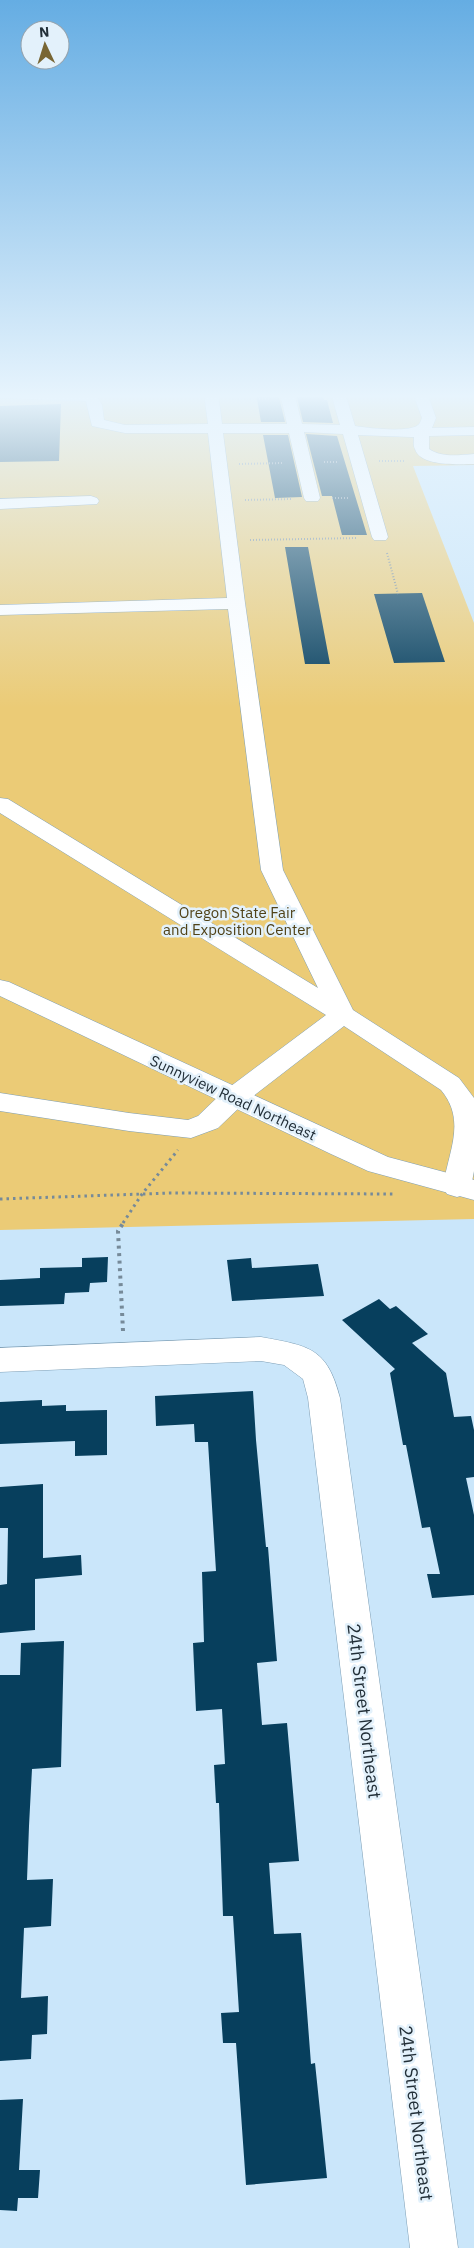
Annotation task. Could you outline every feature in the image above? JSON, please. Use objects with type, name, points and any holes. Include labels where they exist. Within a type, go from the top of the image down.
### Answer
[{"type":"street","points":[[226,498],[236,603],[272,870],[343,1014]]},
{"type":"street","points":[[369,498],[380,537]]},
{"type":"street","points":[[0,504],[91,501]]},
{"type":"street","points":[[0,610],[236,603]]},
{"type":"street","points":[[0,804],[343,1014],[436,1073],[450,1084],[461,1097],[467,1111],[465,1189]]},
{"type":"street","name":"Sunnyview Road Northeast","points":[[0,987],[233,1098],[378,1164],[465,1189]]},
{"type":"street","points":[[0,1102],[129,1122],[191,1129],[208,1122],[233,1098],[343,1014]]},
{"type":"street","name":"24th Street Northeast","points":[[0,1360],[260,1349],[295,1357],[308,1364],[319,1377],[326,1418],[434,2248]]},
{"type":"path","points":[[250,540],[380,537],[394,574],[398,594]]},
{"type":"path","points":[[124,1354],[118,1231],[142,1194],[184,1143],[185,1129]]},
{"type":"path","points":[[0,1199],[142,1194],[402,1194]]},
{"type":"green space","name":"Oregon State Fair and Exposition Center","points":[[0,498],[425,498],[474,623],[474,1219],[0,1230]]},
{"type":"building","points":[[332,498],[356,498],[367,535],[342,535]]},
{"type":"building","points":[[285,547],[308,547],[330,664],[305,664]]},
{"type":"building","points":[[422,593],[445,662],[394,663],[374,594]]},
{"type":"building","points":[[108,1257],[107,1282],[90,1283],[89,1292],[65,1293],[64,1304],[0,1306],[0,1280],[40,1278],[40,1268],[82,1267],[82,1258]]},
{"type":"building","points":[[251,1258],[252,1268],[318,1264],[324,1296],[232,1301],[227,1260]]},
{"type":"building","points":[[379,1299],[390,1309],[396,1306],[428,1334],[412,1343],[446,1373],[454,1417],[471,1416],[474,1430],[474,1477],[466,1478],[474,1515],[474,1595],[432,1598],[427,1574],[440,1574],[430,1527],[422,1528],[406,1445],[403,1445],[390,1373],[395,1369],[342,1320]]},
{"type":"building","points":[[253,1391],[277,1661],[257,1663],[262,1725],[287,1723],[299,1861],[269,1863],[274,1934],[301,1933],[311,2064],[315,2063],[327,2178],[246,2185],[236,2043],[223,2043],[221,2013],[239,2012],[233,1916],[223,1916],[219,1803],[216,1803],[214,1765],[225,1764],[222,1709],[196,1711],[193,1643],[204,1642],[202,1572],[216,1571],[208,1442],[195,1442],[194,1424],[156,1426],[155,1396]]},
{"type":"building","points":[[42,1400],[42,1406],[66,1405],[66,1411],[107,1410],[107,1455],[75,1456],[75,1441],[0,1444],[0,1402]]},
{"type":"building","points":[[43,1484],[43,1558],[81,1555],[82,1575],[35,1579],[35,1630],[0,1633],[0,1585],[7,1584],[8,1528],[0,1528],[0,1487]]},
{"type":"building","points":[[64,1641],[61,1767],[32,1769],[29,1826],[27,1880],[53,1879],[51,1926],[24,1928],[21,1998],[48,1996],[47,2034],[32,2035],[31,2059],[0,2061],[0,1675],[20,1675],[21,1643]]},
{"type":"building","points":[[23,2099],[19,2170],[40,2170],[38,2198],[18,2198],[17,2211],[0,2210],[0,2100]]}]
